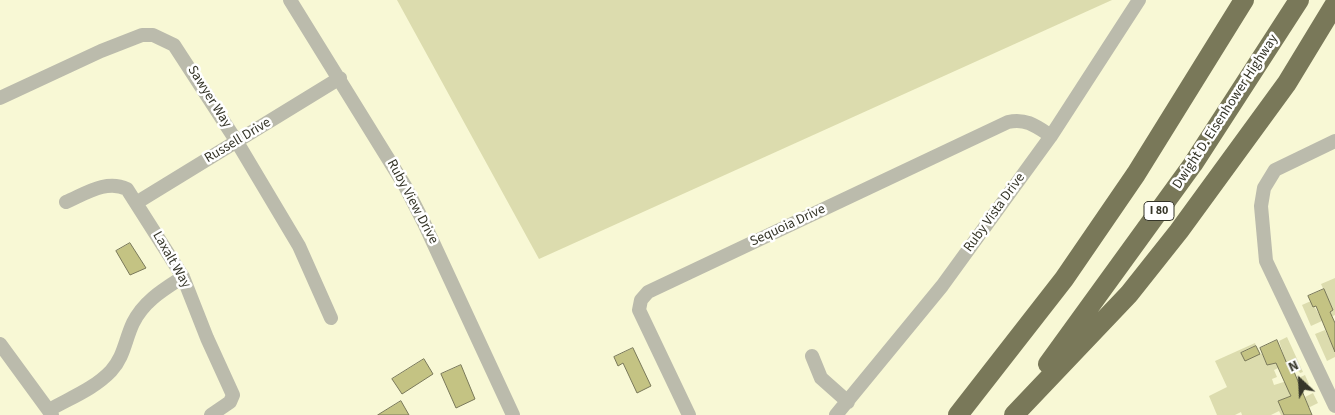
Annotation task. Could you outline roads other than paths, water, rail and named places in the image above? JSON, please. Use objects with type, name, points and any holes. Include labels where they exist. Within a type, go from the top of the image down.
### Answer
[{"type":"highway","points":[[1136,174],[1228,0]]},
{"type":"highway","points":[[958,415],[1064,279],[1136,174],[1244,0]]},
{"type":"highway","name":"Dwight D. Eisenhower Highway","points":[[1008,415],[1094,302],[1193,164],[1299,0]]},
{"type":"highway","points":[[1014,415],[1129,294],[1179,231],[1287,83],[1335,4]]},
{"type":"street","name":"Ruby View Drive","points":[[290,0],[386,153],[424,223],[513,415]]},
{"type":"street","name":"Ruby Vista Drive","points":[[836,415],[942,286],[1051,136],[1139,0]]},
{"type":"street","name":"Sawyer Way","points":[[0,98],[101,51],[142,36],[153,35],[164,38],[179,51],[300,246],[331,318]]},
{"type":"street","name":"Russell Drive","points":[[136,203],[340,78]]},
{"type":"street","name":"Sequoia Drive","points":[[689,415],[639,310],[641,300],[648,292],[1008,122],[1020,120],[1030,122],[1051,136]]},
{"type":"street","points":[[1335,141],[1275,170],[1264,188],[1262,206],[1266,261],[1335,406]]},
{"type":"street","name":"Laxalt Way","points":[[66,202],[108,184],[118,185],[127,189],[183,277],[207,338],[233,395],[230,402],[211,415]]},
{"type":"street","points":[[0,344],[50,412],[96,384],[111,371],[122,356],[132,324],[142,309],[152,297],[183,277]]},
{"type":"street","points":[[812,356],[821,378],[848,402]]}]
